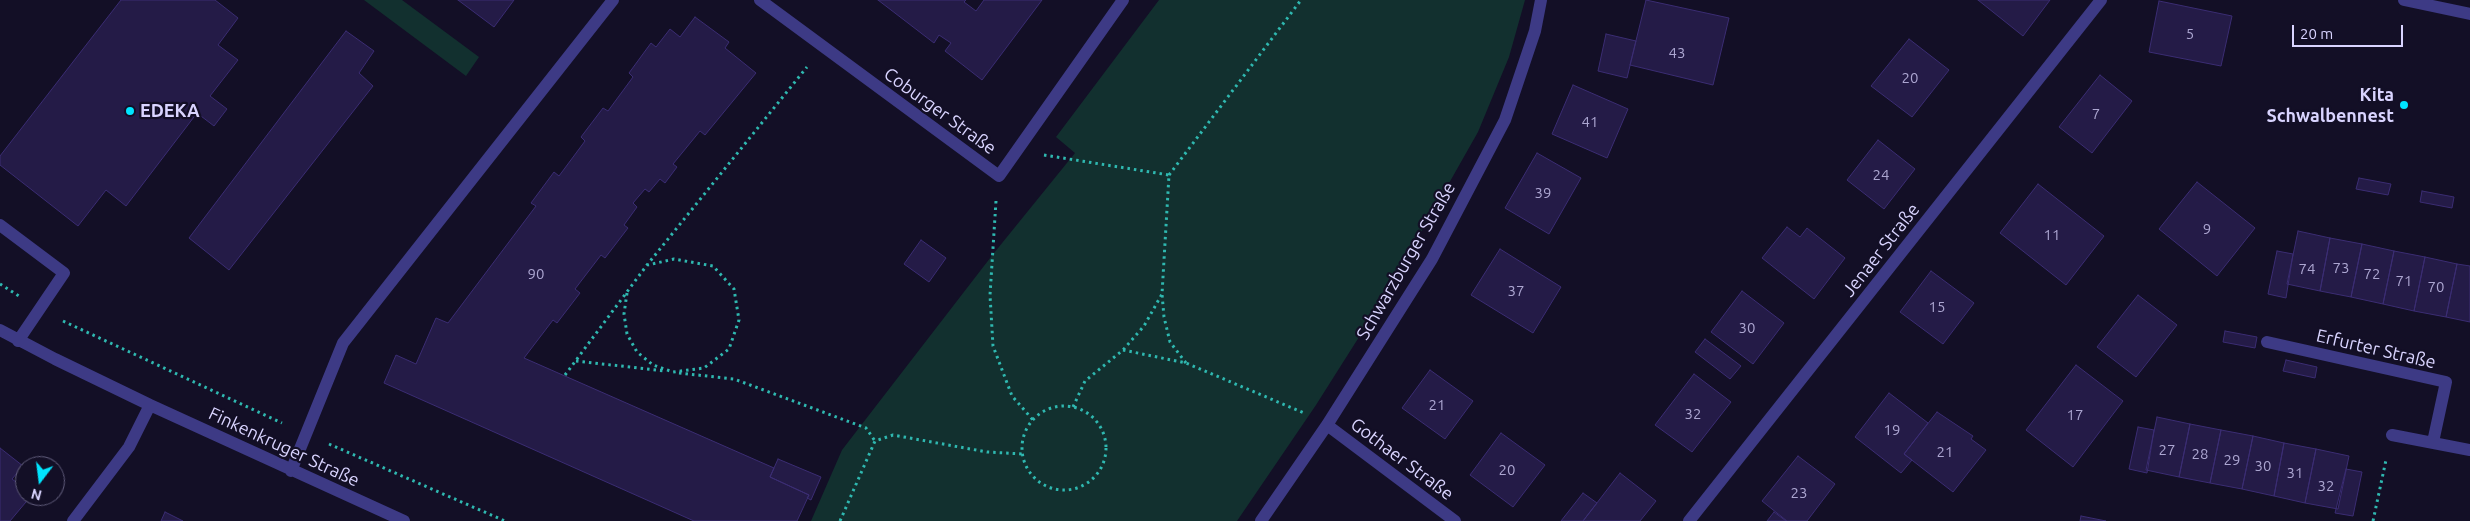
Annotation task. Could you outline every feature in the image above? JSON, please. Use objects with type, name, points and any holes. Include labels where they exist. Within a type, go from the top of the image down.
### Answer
[{"type":"street","points":[[291,470],[342,343],[613,0]]},
{"type":"street","name":"Coburger Straße","points":[[760,0],[999,176],[1123,0]]},
{"type":"street","name":"Schwarzburger Straße","points":[[1261,521],[1327,425],[1432,259],[1505,120],[1535,31],[1541,0]]},
{"type":"street","name":"Jenaer Straße","points":[[1689,521],[2101,0]]},
{"type":"street","points":[[2404,0],[2470,14]]},
{"type":"street","points":[[0,225],[64,273],[18,341]]},
{"type":"street","name":"Finkenkruger Straße","points":[[0,330],[18,341],[150,405],[404,521]]},
{"type":"street","name":"Erfurter Straße","points":[[2268,342],[2446,382],[2433,442]]},
{"type":"street","points":[[72,521],[129,447],[150,405]]},
{"type":"street","name":"Gothaer Straße","points":[[1327,425],[1455,521]]},
{"type":"street","points":[[2392,435],[2470,450]]},
{"type":"path","points":[[1186,363],[1170,342],[1164,317],[1162,294],[1169,175],[1196,136],[1300,0]]},
{"type":"path","points":[[565,375],[647,265],[823,47]]},
{"type":"path","points":[[1016,151],[1169,175]]},
{"type":"path","points":[[999,176],[993,221],[990,295],[993,346],[1012,396],[1032,420]]},
{"type":"path","points":[[627,292],[624,314],[627,334],[637,352],[653,365],[673,372],[704,368],[729,349],[739,320],[734,289],[713,266],[674,259],[647,265]]},
{"type":"path","points":[[0,284],[39,310],[306,434],[504,521]]},
{"type":"path","points":[[1073,407],[1085,381],[1123,350],[1144,326],[1162,294]]},
{"type":"path","points":[[1123,350],[1186,363],[1327,425]]},
{"type":"path","points":[[576,361],[734,379],[866,428],[875,441]]},
{"type":"path","points":[[1073,407],[1094,418],[1101,428],[1106,452],[1103,464],[1097,474],[1078,487],[1066,490],[1042,484],[1033,476],[1023,454],[1026,431],[1032,420],[1051,408],[1073,407]]},
{"type":"path","points":[[840,521],[875,441],[893,435],[988,452],[1023,454]]},
{"type":"path","points":[[2374,521],[2392,435]]},
{"type":"green space","points":[[364,0],[402,0],[479,57],[466,76]]},
{"type":"green space","points":[[1159,0],[1525,0],[1509,57],[1478,132],[1385,296],[1316,405],[1237,521],[811,521],[842,450],[994,253],[1075,153],[1056,137]]},
{"type":"building","name":"EDEKA","points":[[121,0],[215,0],[238,18],[218,45],[238,60],[210,96],[227,109],[214,126],[197,113],[126,206],[106,190],[78,226],[0,165],[0,156]]},
{"type":"building","points":[[458,0],[514,0],[494,27]]},
{"type":"building","points":[[878,0],[966,0],[964,2],[976,11],[984,0],[1042,0],[982,80],[945,51],[951,43],[939,35],[934,43]]},
{"type":"building","points":[[1646,0],[1729,18],[1713,85],[1630,65]]},
{"type":"building","points":[[1978,0],[2050,0],[2023,36]]},
{"type":"building","points":[[2159,1],[2232,16],[2221,66],[2149,52]]},
{"type":"building","points":[[695,17],[729,42],[725,48],[756,73],[705,135],[700,131],[673,164],[677,167],[665,183],[660,179],[649,192],[645,189],[633,203],[637,207],[624,225],[628,228],[605,258],[601,255],[575,289],[580,293],[557,323],[553,320],[524,358],[774,468],[770,477],[809,495],[797,521],[694,521],[384,383],[396,355],[416,364],[436,318],[448,323],[536,206],[531,203],[554,172],[559,176],[585,141],[581,137],[603,108],[608,111],[633,77],[629,73],[651,43],[656,47],[670,29],[680,37]]},
{"type":"building","points":[[346,31],[374,51],[359,73],[373,86],[229,270],[189,238]]},
{"type":"building","points":[[1606,34],[1636,41],[1627,78],[1598,71]]},
{"type":"building","points":[[1909,39],[1949,70],[1912,117],[1871,86]]},
{"type":"building","points":[[2100,75],[2132,101],[2092,153],[2059,127]]},
{"type":"building","points":[[1573,85],[1628,109],[1607,158],[1552,134]]},
{"type":"building","points":[[1878,140],[1915,169],[1884,209],[1847,180]]},
{"type":"building","points":[[1537,153],[1581,178],[1549,234],[1505,208]]},
{"type":"building","points":[[2359,178],[2391,184],[2388,195],[2356,189]]},
{"type":"building","points":[[2197,182],[2255,228],[2217,276],[2159,229]]},
{"type":"building","points":[[2038,184],[2104,236],[2066,285],[2000,233]]},
{"type":"building","points":[[2422,191],[2454,197],[2452,208],[2420,202]]},
{"type":"building","points":[[1787,227],[1800,237],[1807,228],[1845,258],[1814,299],[1762,258]]},
{"type":"building","points":[[2298,231],[2330,238],[2320,291],[2287,284]]},
{"type":"building","points":[[2330,238],[2362,244],[2351,297],[2320,291]]},
{"type":"building","points":[[921,240],[946,258],[929,282],[904,264]]},
{"type":"building","points":[[2362,244],[2394,251],[2383,304],[2351,297]]},
{"type":"building","points":[[1500,249],[1561,287],[1533,333],[1471,295]]},
{"type":"building","points":[[2277,251],[2293,254],[2286,298],[2268,294]]},
{"type":"building","points":[[2394,251],[2425,257],[2414,311],[2383,304]]},
{"type":"building","points":[[2425,257],[2457,264],[2446,317],[2414,311]]},
{"type":"building","points":[[2457,264],[2470,266],[2470,322],[2446,317]]},
{"type":"building","points":[[1931,271],[1974,303],[1943,344],[1900,312]]},
{"type":"building","points":[[1742,291],[1784,323],[1753,364],[1711,332]]},
{"type":"building","points":[[2138,295],[2177,325],[2136,377],[2097,347]]},
{"type":"building","points":[[2225,331],[2257,337],[2255,348],[2223,342]]},
{"type":"building","points":[[1705,339],[1741,366],[1730,379],[1695,352]]},
{"type":"building","points":[[2286,360],[2317,367],[2315,378],[2283,371]]},
{"type":"building","points":[[2076,365],[2123,401],[2073,467],[2026,430]]},
{"type":"building","points":[[1430,370],[1473,401],[1445,439],[1402,408]]},
{"type":"building","points":[[1694,374],[1731,402],[1692,452],[1655,425]]},
{"type":"building","points":[[1889,393],[1928,423],[1904,454],[1912,460],[1901,473],[1855,437]]},
{"type":"building","points":[[1937,412],[1973,436],[1971,439],[1986,450],[1953,492],[1904,454]]},
{"type":"building","points":[[2157,417],[2190,424],[2179,477],[2146,470]]},
{"type":"building","points":[[2190,424],[2221,430],[2210,483],[2179,477]]},
{"type":"building","points":[[2138,427],[2154,430],[2147,473],[2129,469]]},
{"type":"building","points":[[2221,430],[2253,436],[2242,489],[2210,483]]},
{"type":"building","points":[[1501,433],[1545,465],[1513,507],[1470,475]]},
{"type":"building","points":[[2253,436],[2284,443],[2274,496],[2242,489]]},
{"type":"building","points":[[2284,443],[2316,449],[2305,503],[2274,496]]},
{"type":"building","points":[[0,448],[15,460],[15,475],[12,479],[15,481],[15,506],[23,506],[10,521],[0,521]]},
{"type":"building","points":[[2316,449],[2349,456],[2338,509],[2305,503]]},
{"type":"building","points":[[1798,456],[1835,484],[1807,521],[1787,521],[1762,501]]},
{"type":"building","points":[[778,459],[821,477],[811,500],[807,498],[809,495],[770,477]]},
{"type":"building","points":[[2346,469],[2362,472],[2353,516],[2335,513]]},
{"type":"building","points":[[1620,473],[1656,501],[1640,521],[1583,521]]},
{"type":"building","points":[[1583,493],[1597,503],[1583,521],[1561,521]]},
{"type":"building","points":[[165,512],[183,521],[161,521]]},
{"type":"building","points":[[1774,512],[1786,521],[1767,521]]},
{"type":"building","points":[[2081,516],[2106,521],[2080,521]]},
{"type":"place","name":"Kita Schwalbennest","points":[[2404,105]]},
{"type":"place","name":"EDEKA","points":[[130,111]]}]
